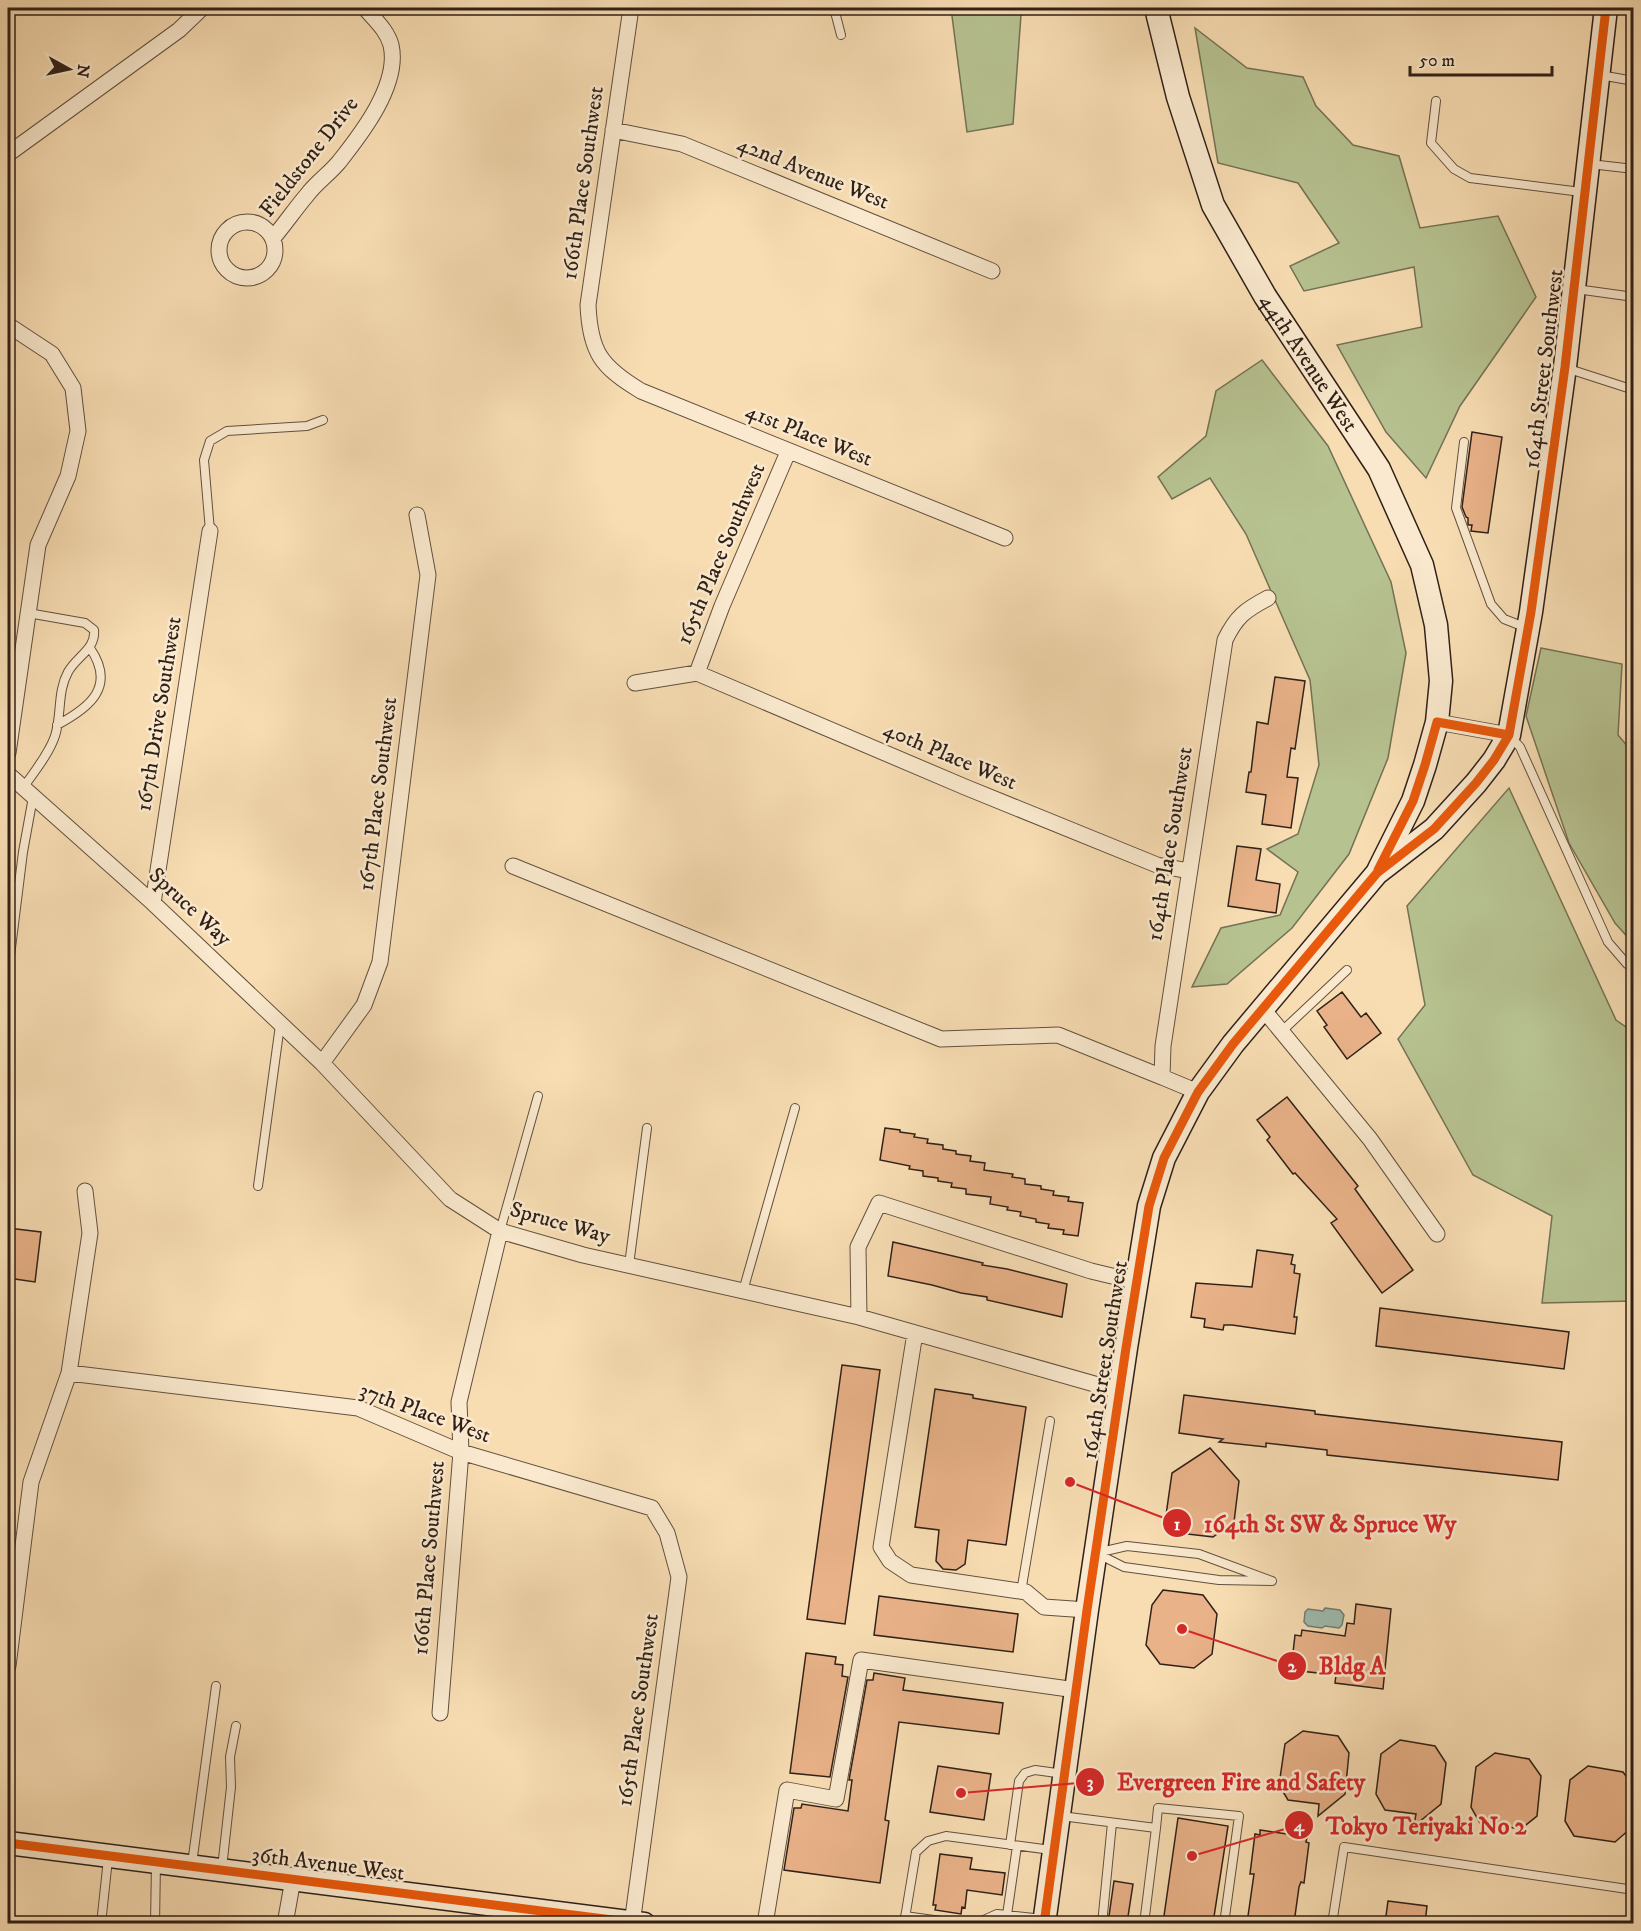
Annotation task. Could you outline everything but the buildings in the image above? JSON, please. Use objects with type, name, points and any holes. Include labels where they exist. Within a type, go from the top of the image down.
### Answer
[{"type":"main road","name":"44th Avenue West","points":[[1156,8],[1178,97],[1213,205],[1265,296],[1379,469],[1422,565],[1436,624],[1441,681],[1437,722],[1413,801],[1377,873]]},
{"type":"main road","name":"164th Street Southwest","points":[[1509,735],[1528,628],[1565,367],[1606,8]]},
{"type":"main road","points":[[1377,873],[1434,829],[1494,760],[1509,735]]},
{"type":"main road","name":"164th Street Southwest","points":[[1044,1921],[1119,1391],[1149,1206],[1164,1158],[1198,1092],[1233,1044],[1377,873]]},
{"type":"main road","name":"36th Avenue West","points":[[8,1844],[636,1923]]},
{"type":"street","points":[[8,154],[179,30],[202,8]]},
{"type":"street","name":"Fieldstone Drive","points":[[273,238],[308,192],[338,163],[387,90],[392,66],[391,44],[387,34],[365,8]]},
{"type":"street","name":"166th Place Southwest","points":[[603,362],[592,343],[588,305],[631,8]]},
{"type":"street","name":"42nd Avenue West","points":[[613,130],[682,144],[992,271]]},
{"type":"street","points":[[8,325],[52,354],[73,388],[78,431],[68,476],[38,545],[8,753]]},
{"type":"street","name":"41st Place West","points":[[603,362],[620,378],[641,391],[1005,538]]},
{"type":"street","name":"165th Place Southwest","points":[[697,673],[722,606],[788,452]]},
{"type":"street","name":"167th Place Southwest","points":[[322,1063],[364,1005],[380,962],[428,575],[417,515]]},
{"type":"street","name":"167th Drive Southwest","points":[[153,903],[210,531]]},
{"type":"street","name":"164th Place Southwest","points":[[1162,1077],[1163,1046],[1225,640],[1241,614],[1268,598]]},
{"type":"street","points":[[636,683],[697,673]]},
{"type":"street","name":"40th Place West","points":[[697,673],[1146,861],[1167,868],[1189,871]]},
{"type":"street","points":[[1437,722],[1509,735]]},
{"type":"street","name":"Spruce Way","points":[[8,774],[153,903],[322,1063],[450,1198],[500,1231],[583,1255],[859,1317],[1119,1391]]},
{"type":"street","points":[[513,866],[940,1039],[1058,1035],[1198,1092]]},
{"type":"street","points":[[1263,1009],[1370,1139],[1437,1234]]},
{"type":"street","points":[[8,1666],[31,1482],[69,1373],[90,1233],[85,1191]]},
{"type":"street","points":[[859,1317],[858,1247],[879,1203],[1090,1271],[1137,1282]]},
{"type":"street","name":"166th Place Southwest","points":[[440,1713],[460,1452],[459,1402],[500,1231]]},
{"type":"street","points":[[915,1333],[881,1547],[890,1561],[911,1575],[1026,1592],[1044,1607],[1087,1610]]},
{"type":"street","name":"37th Place West","points":[[69,1373],[358,1408],[460,1452],[652,1508]]},
{"type":"street","name":"165th Place Southwest","points":[[636,1923],[679,1577],[667,1533],[652,1508]]},
{"type":"street","points":[[765,1923],[787,1790],[836,1799],[861,1660],[1076,1690]]},
{"type":"street","points":[[285,1923],[292,1879]]},
{"type":"lane","points":[[834,8],[841,35]]},
{"type":"lane","points":[[1599,75],[1634,81]]},
{"type":"lane","points":[[1436,101],[1431,143],[1454,169],[1470,178],[1586,192]]},
{"type":"lane","points":[[1589,164],[1634,169]]},
{"type":"lane","points":[[1574,289],[1634,297]]},
{"type":"lane","points":[[1565,367],[1634,390]]},
{"type":"lane","points":[[210,531],[204,460],[210,441],[226,431],[307,426],[323,420]]},
{"type":"lane","points":[[1464,442],[1456,508],[1491,603],[1504,619],[1528,628]]},
{"type":"lane","points":[[9,964],[28,792],[54,739],[64,681],[76,660],[90,648],[95,638],[94,630],[85,623],[28,613]]},
{"type":"lane","points":[[57,725],[71,718],[97,694],[101,684],[101,675],[98,660],[90,648]]},
{"type":"lane","points":[[1509,735],[1520,747],[1608,942],[1634,969]]},
{"type":"lane","points":[[1281,1032],[1347,970]]},
{"type":"lane","points":[[258,1186],[281,1024]]},
{"type":"lane","points":[[500,1231],[538,1096]]},
{"type":"lane","points":[[743,1291],[795,1108]]},
{"type":"lane","points":[[629,1265],[647,1128]]},
{"type":"lane","points":[[1022,1592],[1050,1421]]},
{"type":"lane","points":[[1127,1546],[1199,1554],[1272,1581],[1219,1580],[1124,1568],[1096,1553],[1127,1546]]},
{"type":"lane","points":[[192,1866],[216,1686]]},
{"type":"lane","points":[[222,1870],[231,1787],[230,1757],[236,1726]]},
{"type":"lane","points":[[1007,1915],[1019,1781],[1025,1773],[1035,1770],[1065,1774]]},
{"type":"lane","points":[[1144,1923],[1158,1808],[1239,1816],[1224,1923]]},
{"type":"lane","points":[[1060,1816],[1156,1828]]},
{"type":"lane","points":[[1102,1923],[1112,1823]]},
{"type":"lane","points":[[962,1923],[905,1920],[916,1852],[928,1841],[946,1836],[1055,1851]]},
{"type":"lane","points":[[1332,1923],[1344,1847],[1634,1890]]},
{"type":"lane","points":[[101,1923],[108,1856]]},
{"type":"lane","points":[[155,1923],[156,1862]]},
{"type":"lane","points":[[975,1923],[997,1914],[1044,1921]]},
{"type":"green space","points":[[953,8],[1059,8],[1021,15],[1013,124],[967,132],[952,16]]},
{"type":"green space","points":[[1195,28],[1247,68],[1303,77],[1316,106],[1353,145],[1399,156],[1420,228],[1498,216],[1536,297],[1460,406],[1426,478],[1386,432],[1337,345],[1422,327],[1414,267],[1304,291],[1290,266],[1339,243],[1298,183],[1218,163]]},
{"type":"green space","points":[[1262,360],[1328,446],[1391,582],[1406,653],[1388,758],[1349,854],[1292,928],[1227,984],[1192,987],[1221,928],[1280,915],[1298,872],[1267,849],[1298,834],[1319,765],[1310,680],[1246,534],[1210,478],[1172,499],[1158,477],[1206,436],[1216,391]]},
{"type":"green space","points":[[1541,648],[1622,664],[1618,735],[1634,754],[1633,943],[1615,923],[1569,843],[1526,716]]},
{"type":"green space","points":[[1509,788],[1616,1020],[1633,1032],[1633,1301],[1542,1303],[1552,1216],[1473,1175],[1398,1039],[1425,1005],[1407,906]]},
{"type":"shaded area","points":[[1325,1608],[1340,1610],[1344,1615],[1339,1628],[1308,1626],[1304,1622],[1305,1612],[1308,1609],[1323,1611]]},
{"type":"cycle path","points":[[1044,1924],[1126,1348],[1149,1206],[1164,1158],[1198,1092],[1233,1044],[1377,873],[1434,829],[1476,783],[1494,760],[1509,735],[1531,612],[1565,367],[1606,8]]},
{"type":"cycle path","points":[[1378,870],[1413,801],[1437,722],[1509,735]]},
{"type":"cycle path","points":[[8,1843],[644,1924]]},
{"type":"place","name":"164th St SW & Spruce Wy","points":[[1070,1482]]},
{"type":"place","name":"Bldg A","points":[[1182,1629]]},
{"type":"place","name":"Evergreen Fire and Safety","points":[[961,1793]]},
{"type":"place","name":"Tokyo Teriyaki No 2","points":[[1192,1856]]}]
